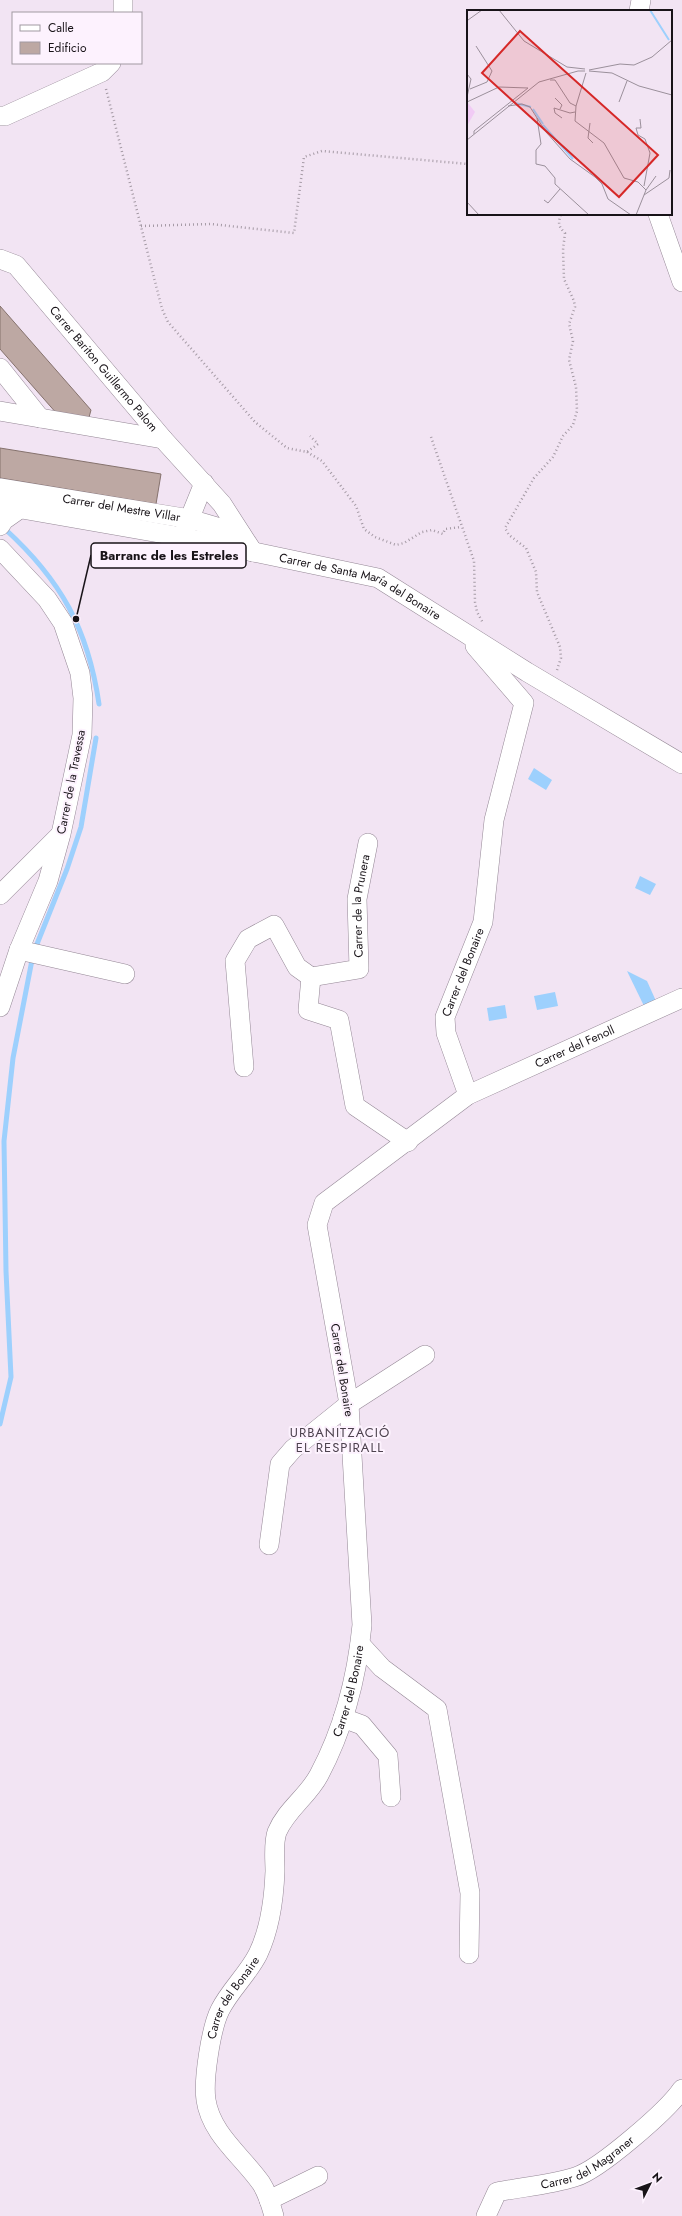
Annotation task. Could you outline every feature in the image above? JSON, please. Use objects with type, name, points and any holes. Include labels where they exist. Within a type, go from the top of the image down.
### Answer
[{"type":"street","points":[[123,0],[123,12]]},
{"type":"street","points":[[639,10],[641,0]]},
{"type":"street","points":[[0,116],[5,116],[107,67]]},
{"type":"street","points":[[658,215],[682,282]]},
{"type":"street","name":"Carrer Bariton Guillermo Palom","points":[[0,259],[16,265],[163,439],[222,504],[253,552]]},
{"type":"street","points":[[0,368],[40,418]]},
{"type":"street","points":[[0,411],[163,439]]},
{"type":"street","points":[[182,537],[204,483]]},
{"type":"street","name":"Carrer del Mestre Villar","points":[[0,488],[190,519],[241,534]]},
{"type":"street","name":"Carrer de Santa María del Bonaire","points":[[0,505],[182,537],[378,578],[555,689],[682,764]]},
{"type":"street","points":[[0,526],[4,520],[21,508]]},
{"type":"street","name":"Carrer de la Travessa","points":[[0,549],[22,570],[47,599],[63,623],[80,673],[83,698],[82,735],[48,881],[19,950],[0,1007]]},
{"type":"street","name":"Carrer del Bonaire","points":[[272,2208],[261,2184],[230,2147],[209,2114],[206,2098],[208,2053],[219,2011],[258,1954],[268,1927],[275,1888],[276,1834],[285,1817],[311,1788],[319,1775],[343,1718],[360,1644],[362,1625],[357,1515],[349,1404],[317,1225],[324,1203],[408,1142],[468,1095],[446,1033],[445,1017],[483,922],[494,820],[524,703],[459,628]]},
{"type":"street","points":[[0,895],[60,834]]},
{"type":"street","name":"Carrer de la Prunera","points":[[311,977],[360,969],[357,899],[368,843]]},
{"type":"street","points":[[244,1067],[234,961],[248,939],[274,924],[297,967],[311,977],[308,1010],[339,1020],[355,1106],[408,1142]]},
{"type":"street","points":[[19,950],[125,974]]},
{"type":"street","name":"Carrer del Fenoll","points":[[468,1095],[682,998]]},
{"type":"street","points":[[269,1545],[280,1464],[293,1449],[349,1404],[425,1355]]},
{"type":"street","points":[[360,1644],[382,1668],[437,1709],[470,1893],[468,1954]]},
{"type":"street","points":[[343,1718],[362,1725],[388,1756],[391,1797]]},
{"type":"street","name":"Carrer del Magraner","points":[[486,2216],[497,2192],[576,2177],[597,2164],[637,2134],[682,2088]]},
{"type":"street","points":[[272,2208],[318,2176]]},
{"type":"path","points":[[107,67],[141,226],[162,309],[168,322],[255,422],[287,448],[307,452],[322,461],[356,506],[364,529],[383,541],[396,545],[404,543],[422,532],[432,530],[443,534],[445,529],[461,527]]},
{"type":"path","points":[[141,226],[211,224],[294,233],[304,156],[322,151],[467,164]]},
{"type":"path","points":[[555,689],[561,658],[560,647],[537,592],[536,572],[526,548],[509,535],[505,528],[534,478],[553,457],[563,436],[573,425],[577,411],[576,387],[569,360],[573,341],[569,324],[575,307],[574,300],[564,279],[563,250],[565,233],[559,226],[558,221],[561,215]]},
{"type":"path","points":[[307,452],[318,444],[310,436]]},
{"type":"path","points":[[431,437],[474,561],[475,602],[477,612],[487,629],[490,649]]},
{"type":"water","points":[[534,768],[552,780],[546,790],[528,779]]},
{"type":"water","points":[[640,876],[656,884],[650,895],[635,888]]},
{"type":"water","points":[[627,971],[647,981],[656,1001],[644,1006]]},
{"type":"water","points":[[555,992],[558,1006],[537,1010],[534,996]]},
{"type":"water","points":[[505,1005],[507,1018],[489,1021],[487,1008]]},
{"type":"building","points":[[0,306],[91,410],[88,421],[58,415],[0,349]]},
{"type":"building","points":[[0,448],[161,474],[156,504],[0,478]]},
{"type":"waterway","points":[[5,529],[42,567],[69,608],[88,652],[99,704]]},
{"type":"waterway","points":[[35,949],[67,869],[81,827],[96,738]]},
{"type":"waterway","points":[[0,1424],[11,1377],[6,1271],[4,1141],[13,1058],[32,960]]},
{"type":"place","name":"Barranc de les Estreles","points":[[76,619]]},
{"type":"district","name":"URBANITZACIÓ EL RESPIRALL","points":[[340,1440]]}]
